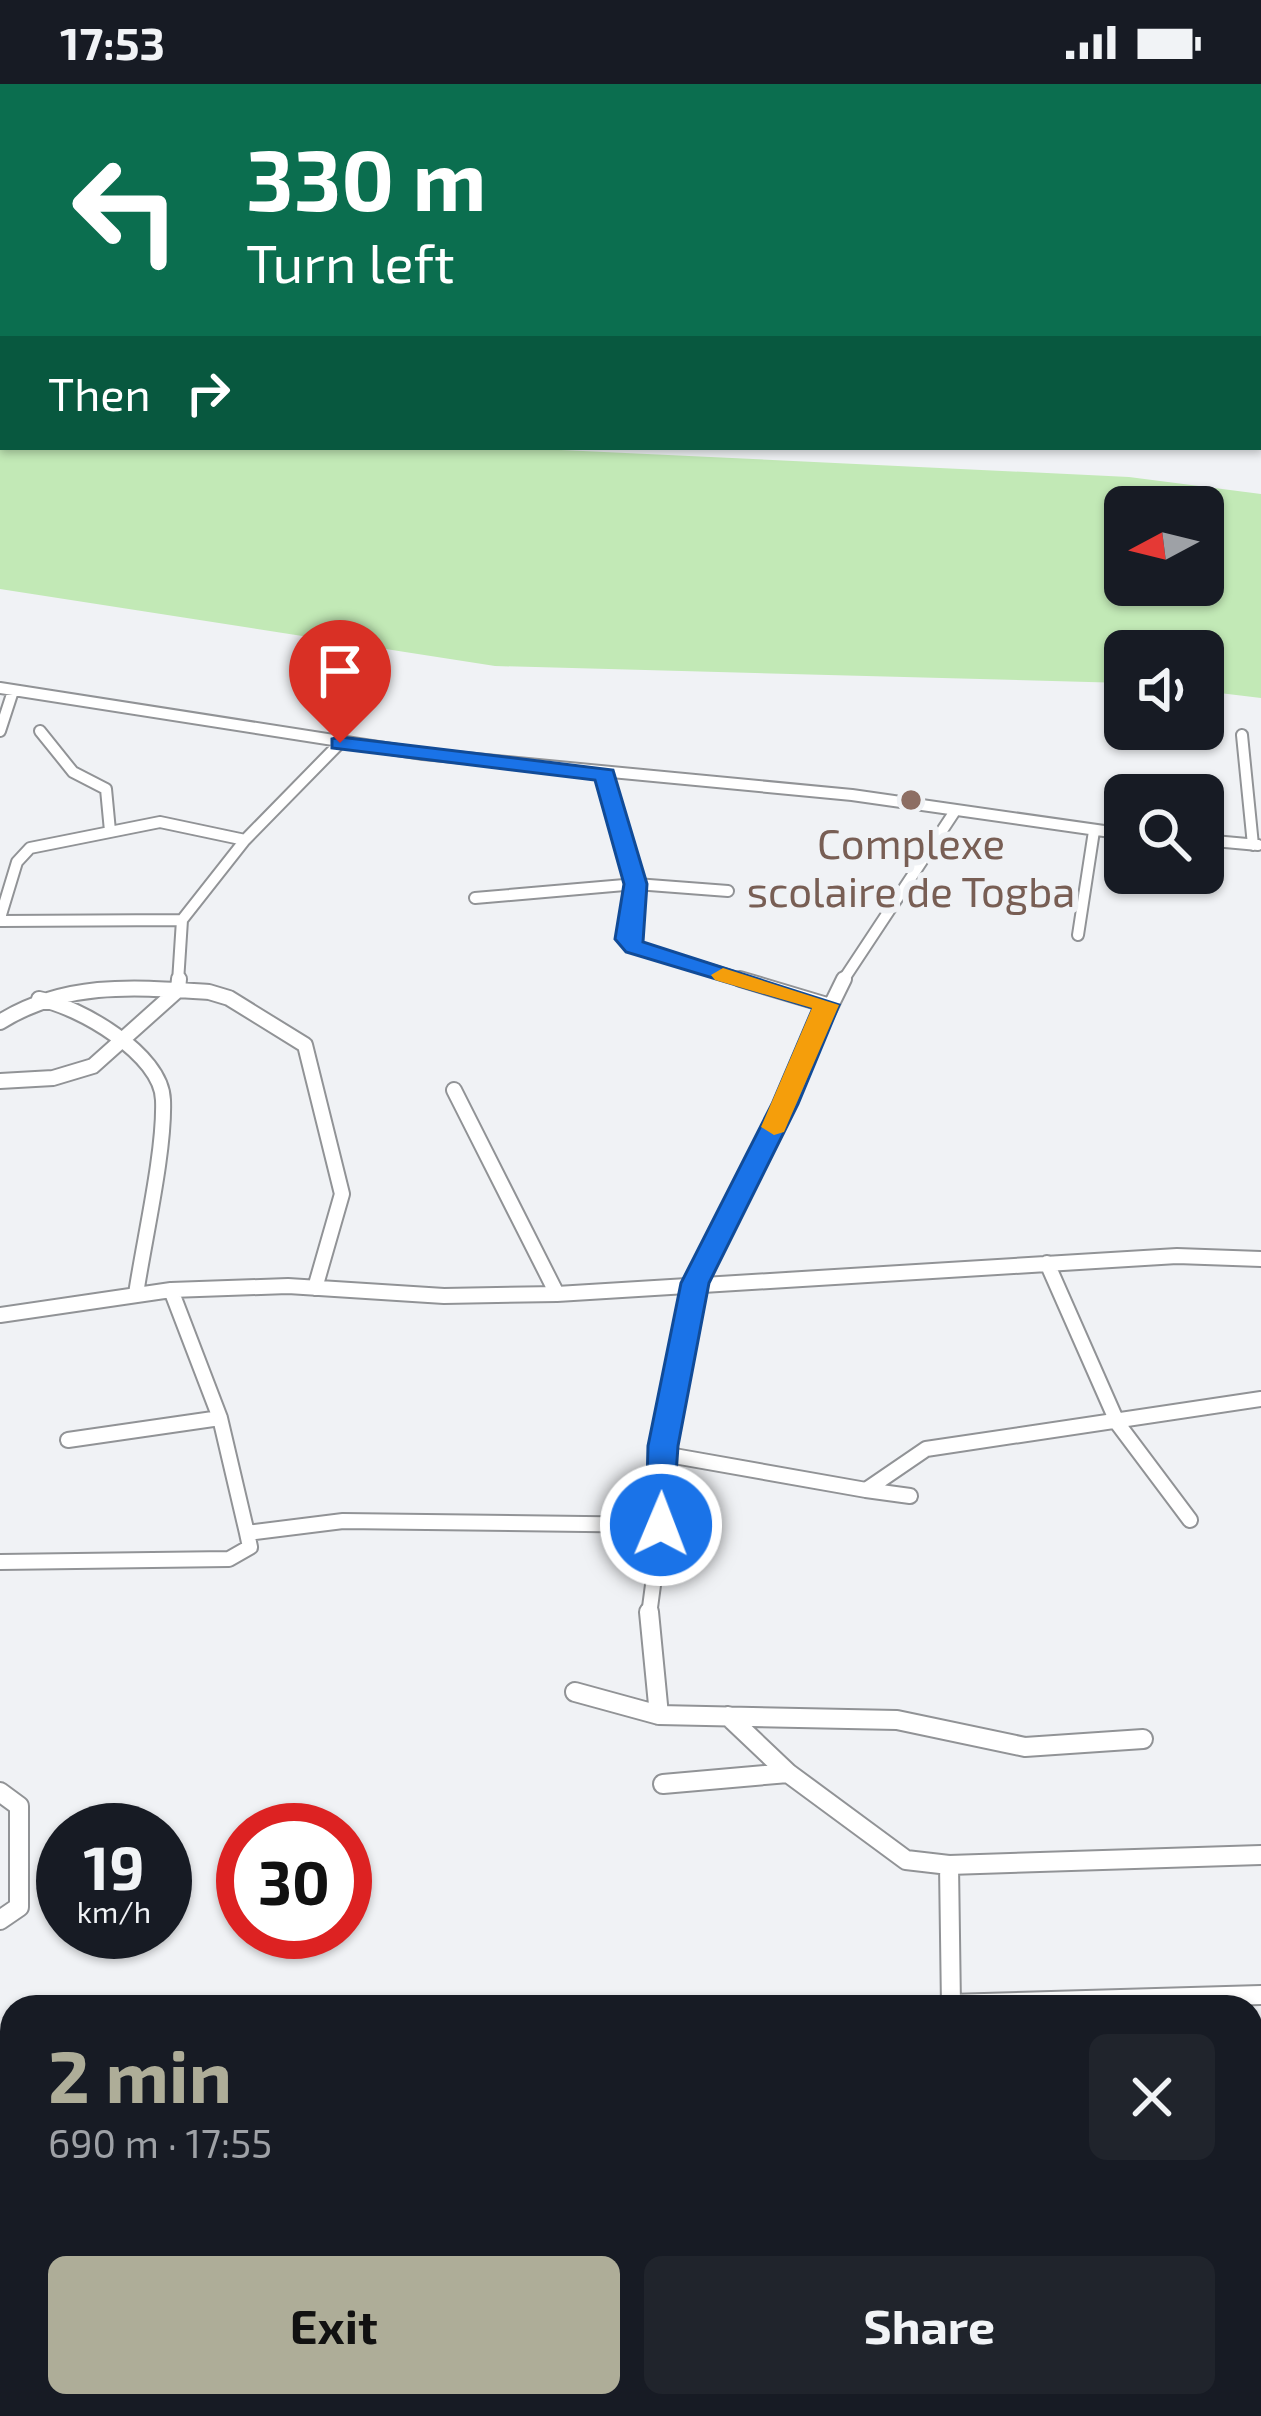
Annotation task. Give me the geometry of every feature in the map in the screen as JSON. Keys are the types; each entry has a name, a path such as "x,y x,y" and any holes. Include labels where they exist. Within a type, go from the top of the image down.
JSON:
{"street":[{"path":"0,731 6,690 340,743 605,774 852,795 1104,832"},
{"path":"40,731 73,772 106,789 110,831"},
{"path":"1224,842 1257,845 1242,735"},
{"path":"0,1081 52,1078 93,1066 117,1039 178,991 182,920 245,840 340,743"},
{"path":"605,774 635,884 627,939 642,952 826,1005"},
{"path":"658,1715 648,1620 661,1525 663,1454 695,1283 785,1104 826,1005 955,811"},
{"path":"182,920 0,920 17,862 30,848 176,822 245,840"},
{"path":"1078,934 1094,831"},
{"path":"0,860 17,862"},
{"path":"475,898 635,884 728,891"},
{"path":"0,1022 34,998 85,987 178,991 224,995 305,1045 342,1194 316,1288"},
{"path":"34,998 63,1004 117,1039 152,1072 164,1096 136,1294"},
{"path":"454,1090 557,1294"},
{"path":"0,1315 171,1290 557,1294 1177,1256 1261,1258"},
{"path":"1047,1263 1118,1424 1190,1520"},
{"path":"0,1562 229,1559 250,1547 220,1418 171,1290"},
{"path":"866,1490 926,1449 1118,1424 1261,1399"},
{"path":"68,1440 220,1418"},
{"path":"663,1454 910,1496"},
{"path":"247,1533 343,1521 661,1525"},
{"path":"574,1691 658,1715 897,1720 1024,1748 1143,1739"},
{"path":"728,1716 788,1773 906,1860 949,1865 1261,1855"},
{"path":"663,1784 788,1773"},
{"path":"0,1792 20,1806 19,1906 0,1920"},
{"path":"949,1865 951,1995"}],"green space":[{"path":"0,450 563,450 1129,477 1199,486 1104,486 1104,606 1224,606 1224,489 1261,494 1261,698 1224,694 1224,630 1104,630 1104,682 495,666 0,589"}],"slow traffic":[{"path":"723,975 826,1005 774,1127"}],"place":[{"name":"Complexe scolaire de Togba","path":"911,800"}],"route":[{"path":"340,743 605,774 635,884 627,939 634,947 826,1005 785,1104 695,1283 663,1446 661,1525"}]}
